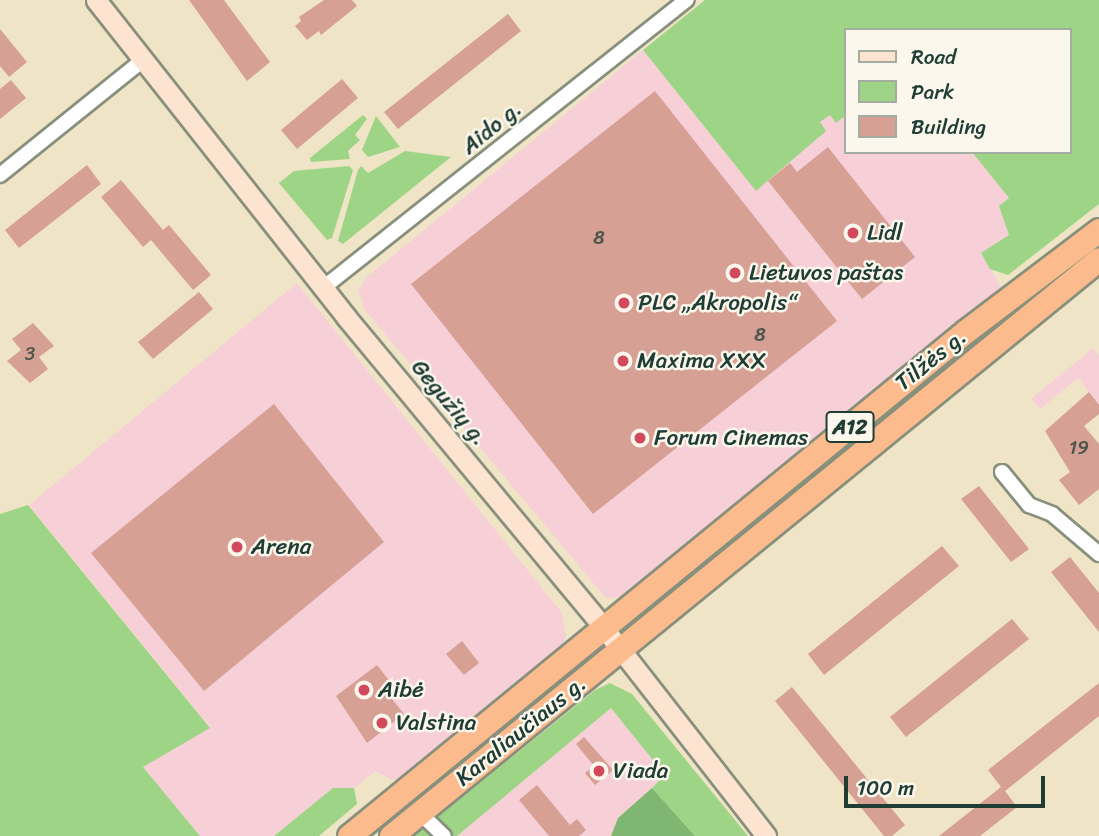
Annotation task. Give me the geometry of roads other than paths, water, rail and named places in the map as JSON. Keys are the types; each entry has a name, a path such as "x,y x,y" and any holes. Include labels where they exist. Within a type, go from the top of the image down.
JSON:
{"highway":[{"name":"Tilžės g.","path":"603,627 984,317 1099,230"},
{"name":"Tilžės g.","path":"621,649 1099,259"},
{"name":"Karaliaučiaus g.","path":"349,836 603,627"},
{"name":"Karaliaučiaus g.","path":"391,836 621,649"}],"main road":[{"name":"Gegužių g.","path":"96,0 323,288 621,649 766,836"}],"street":[{"name":"Aido g.","path":"323,288 687,0"},
{"path":"0,175 143,60"},
{"path":"1002,472 1030,505 1052,514 1099,554"},
{"path":"420,813 444,836"}],"place":[{"name":"Lidl","path":"853,233"},
{"name":"Lietuvos paštas","path":"735,273"},
{"name":"PLC „Akropolis“","path":"624,303"},
{"name":"Maxima XXX","path":"623,361"},
{"name":"Forum Cinemas","path":"640,438"},
{"name":"Arena","path":"237,547"},
{"name":"Aibė","path":"364,690"},
{"name":"Valstina","path":"382,723"},
{"name":"Viada","path":"599,771"}]}
